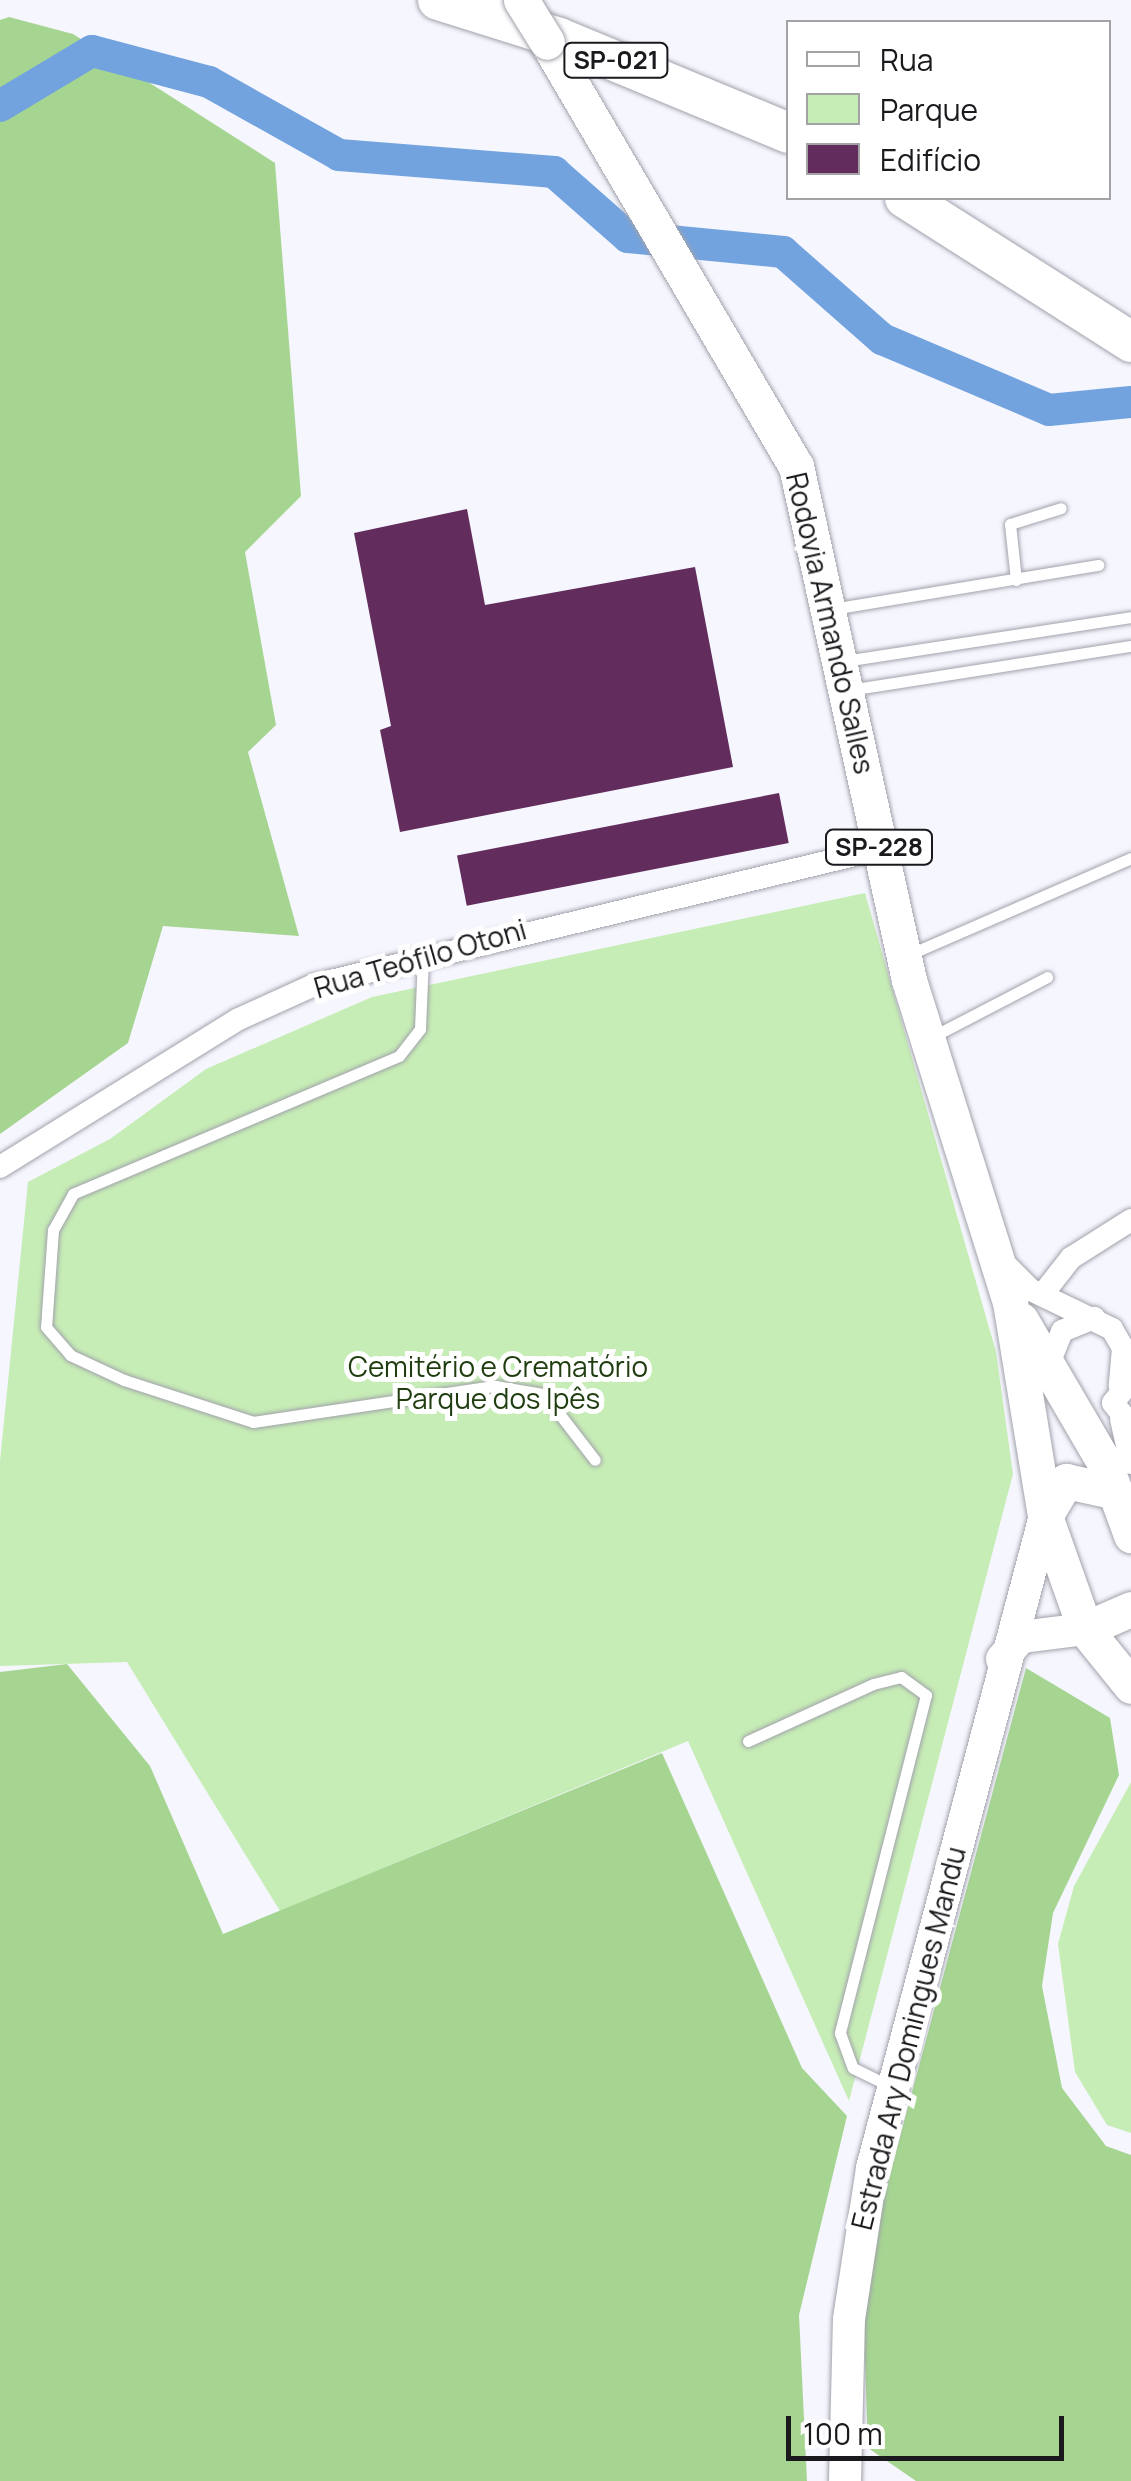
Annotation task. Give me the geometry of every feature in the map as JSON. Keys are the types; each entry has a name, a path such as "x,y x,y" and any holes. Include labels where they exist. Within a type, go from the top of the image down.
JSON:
{"highway":[{"name":"SP-021","path":"438,0 559,38 786,133"},
{"path":"908,200 1126,339"}],"main road":[{"name":"Rodovia Armando Salles","path":"521,0 758,393 802,484 832,610 880,849 926,1040 991,1242 1026,1299 1048,1366 1123,1478 1131,1535"},
{"name":"Rodovia Armando Salles","path":"1026,1299 1045,1516 1086,1629 1131,1686"},
{"path":"1045,1516 1066,1481 1123,1478"},
{"path":"1086,1629 1109,1626 1131,1608"}],"street":[{"name":"Rua Teófilo Otoni","path":"0,1167 239,1019 424,953 880,849"},
{"path":"1026,1299 1071,1258 1131,1220"},
{"path":"1071,1258 1072,1282 1096,1318 1120,1338 1126,1373 1114,1403 1126,1422 1123,1478"},
{"path":"1026,1299 1096,1318"},
{"path":"1048,1366 1062,1331 1096,1318"},
{"name":"Estrada Ary Domingues Mandu","path":"844,2481 858,2242 892,2086 1002,1660 1045,1516"},
{"path":"1002,1660 1021,1638 1086,1629"}],"lane":[{"path":"1016,580 1010,524 1061,508"},
{"path":"832,610 1098,566"},
{"path":"846,676 1131,618"},
{"path":"846,676 1131,646"},
{"path":"904,956 1131,858"},
{"path":"424,953 420,1029 399,1056 74,1194 47,1262 46,1327 70,1355 106,1372 253,1422 495,1386 544,1394 595,1460"},
{"path":"926,1040 1047,977"},
{"path":"748,1741 873,1684 901,1677 926,1695 840,2034 853,2068 892,2086"}],"green space":[{"path":"9,17 73,34 275,163 301,496 245,552 276,725 248,752 299,936 163,926 128,1043 0,1134 0,20"},
{"name":"Cemitério e Crematório Parque dos Ipês","path":"865,893 996,1352 1013,1474 849,2101 688,1741 280,1911 127,1662 0,1666 0,1461 28,1182 110,1139 206,1069 372,997"},
{"path":"67,1664 150,1766 223,1934 662,1753 802,2068 847,2116 799,2315 807,2481 0,2481 0,1672"},
{"path":"1026,1668 1110,1718 1119,1775 1053,1913 1042,1986 1062,2088 1106,2146 1131,2155 1131,2481 916,2481 868,2448 862,2278"},
{"path":"1131,1782 1131,2133 1107,2125 1075,2072 1058,1944 1074,1886"}],"building":[{"path":"467,509 485,605 695,567 733,767 400,832 380,730 391,726 354,533"},
{"path":"779,793 789,843 467,906 457,856"}],"waterway":[{"path":"0,106 92,51 209,82 339,155 554,172 628,237 783,252 882,339 1049,410 1131,402"}]}
